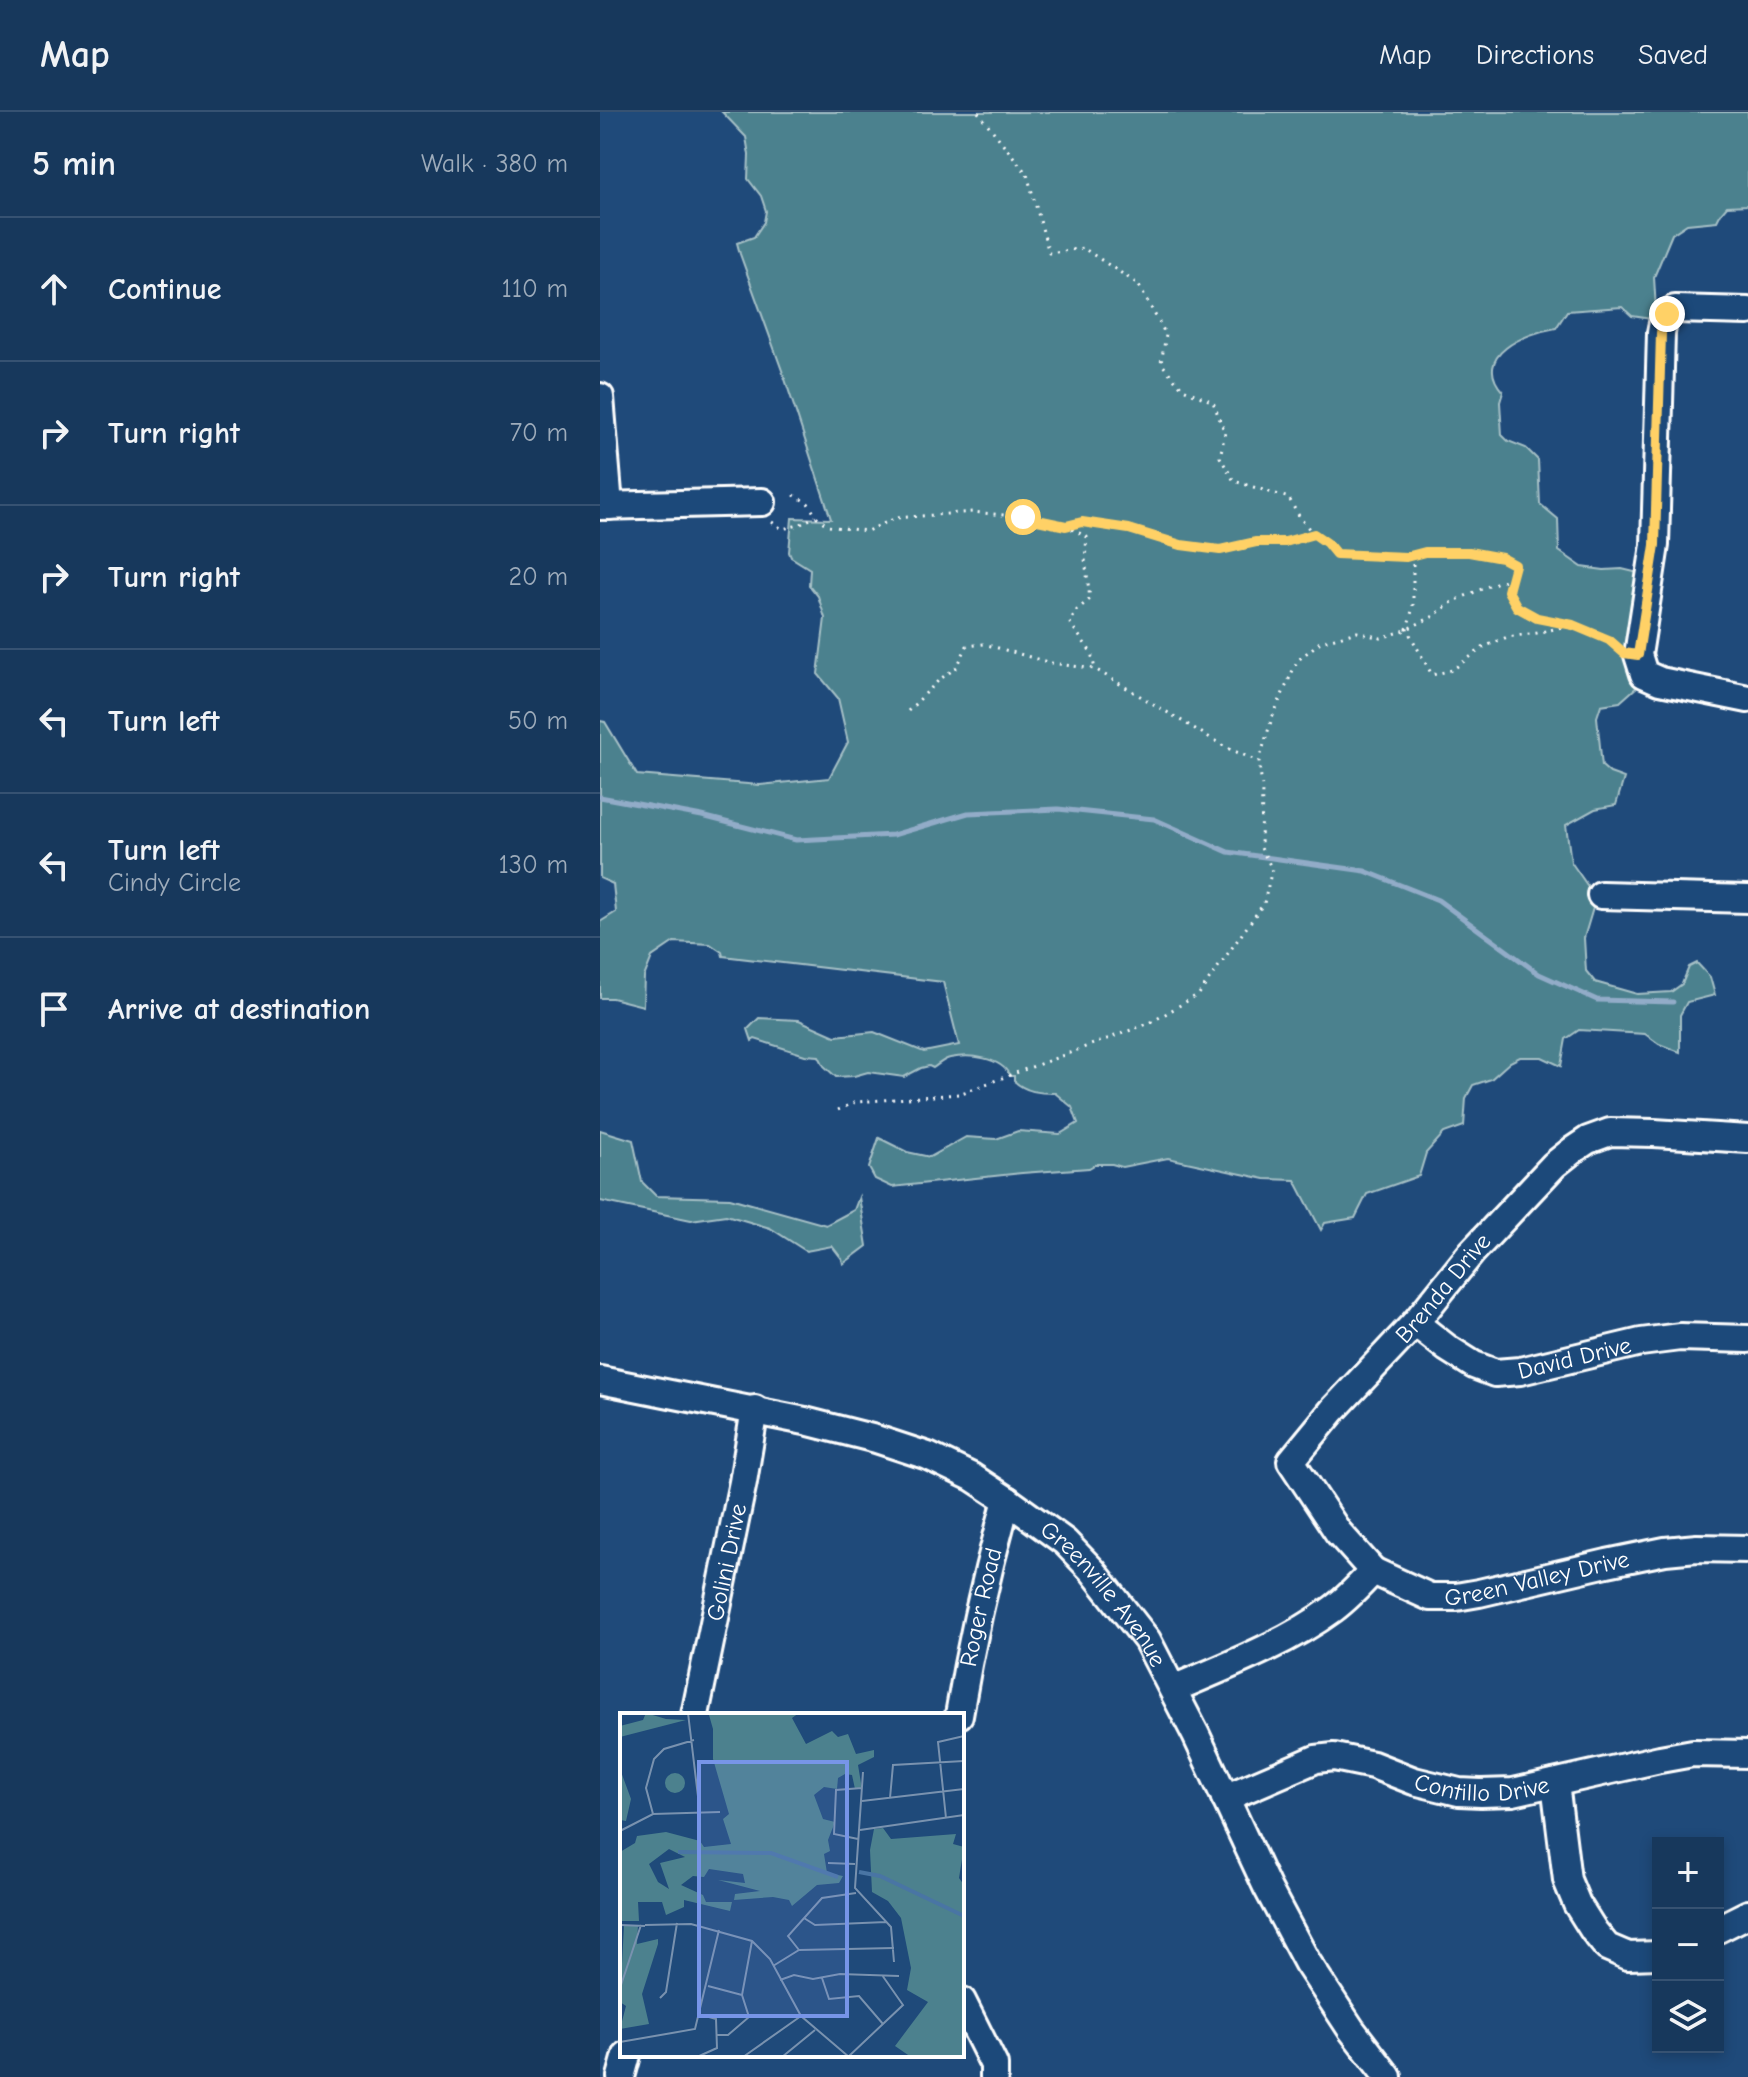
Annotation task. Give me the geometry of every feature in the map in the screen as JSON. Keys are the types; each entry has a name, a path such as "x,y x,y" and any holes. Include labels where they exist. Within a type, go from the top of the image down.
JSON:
{"street":[{"path":"1748,311 1675,309 1663,320 1655,545 1638,655 1644,674 1660,681 1748,699"},
{"path":"600,397 605,506 762,502"},
{"path":"1601,895 1748,899"},
{"name":"Brenda Drive","path":"1373,1571 1338,1532 1291,1461 1333,1410 1415,1323 1472,1252 1554,1165 1588,1140 1610,1132 1748,1139"},
{"name":"David Drive","path":"1415,1323 1474,1365 1495,1373 1520,1371 1641,1342 1680,1337 1748,1339"},
{"name":"Greenville Avenue","path":"600,1380 755,1409 876,1439 928,1456 972,1477 1065,1542 1093,1571 1147,1640 1267,1887 1307,1962 1351,2029 1388,2077"},
{"name":"Golini Drive","path":"695,1713 755,1409"},
{"name":"Roger Road","path":"959,1713 972,1638 1007,1500"},
{"name":"Green Valley Drive","path":"1373,1571 1430,1597 1456,1597 1665,1551 1748,1549"},
{"path":"1173,1689 1233,1664 1333,1610 1373,1571"},
{"name":"Contillo Drive","path":"1225,1798 1316,1759 1334,1757 1373,1765 1414,1781 1459,1792 1513,1792 1693,1753 1748,1754"},
{"path":"1555,1783 1567,1880 1577,1904 1607,1947 1628,1956 1652,1955"},
{"path":"1724,1926 1748,1914"},
{"path":"964,2005 994,2065 994,2077"}],"path":[{"path":"978,112 1027,174 1049,253 1083,248 1138,284 1166,335 1161,363 1183,389 1213,402 1225,433 1220,457 1234,481 1289,498 1297,515 1336,554 1413,556 1425,552 1469,552 1502,558 1515,565 1508,591 1517,607 1537,618 1573,625 1609,640 1624,653 1638,655"},
{"path":"794,495 808,503 816,516 828,526 867,531 896,518 973,512 1023,517 1066,526 1087,537 1085,559 1090,599 1069,622 1091,652 1095,669"},
{"path":"762,502 769,521 782,529 816,516"},
{"path":"1066,526 1082,522 1129,529 1181,545 1220,550 1256,542 1285,542 1314,534"},
{"path":"1413,556 1413,607 1407,629 1432,675 1452,670 1484,647 1507,637 1573,625"},
{"path":"838,1110 856,1102 959,1094 1150,1023 1199,994 1264,903 1272,869 1261,848 1259,761 1272,718 1297,661 1320,642 1357,632 1381,638 1432,617 1454,601 1511,579"},
{"path":"908,711 957,667 967,646 984,644 1051,663 1095,669 1227,748 1259,761"}],"green space":[{"path":"722,112 1748,112 1748,205 1727,206 1717,221 1687,224 1672,234 1654,277 1656,310 1665,321 1632,316 1622,307 1567,311 1556,328 1530,335 1506,348 1493,367 1495,379 1503,392 1500,402 1502,435 1508,441 1526,448 1538,460 1540,504 1558,519 1559,551 1582,567 1622,569 1651,576 1638,686 1620,702 1601,705 1597,717 1602,766 1624,778 1616,805 1595,809 1566,825 1571,862 1596,898 1584,938 1586,971 1595,982 1637,994 1671,992 1682,984 1689,967 1697,963 1710,977 1715,995 1687,1002 1680,1015 1680,1052 1659,1044 1645,1034 1579,1030 1566,1039 1561,1066 1542,1057 1520,1057 1491,1079 1473,1085 1466,1098 1464,1126 1444,1133 1426,1153 1419,1176 1367,1194 1355,1218 1325,1223 1321,1230 1295,1180 1265,1179 1168,1158 1122,1167 1096,1164 1089,1168 892,1187 875,1179 869,1168 879,1138 907,1152 930,1157 966,1137 996,1139 1018,1131 1060,1134 1078,1123 1072,1107 1055,1093 1023,1088 1000,1065 984,1058 950,1058 933,1068 921,1068 904,1077 868,1072 836,1077 824,1066 819,1056 805,1055 755,1039 752,1041 748,1029 759,1018 799,1020 835,1036 874,1032 924,1052 959,1045 943,982 723,956 710,944 674,942 652,957 644,977 643,1006 600,998 600,922 616,912 613,884 600,878 600,721 605,722 637,775 760,785 829,778 848,742 838,698 818,674 825,618 818,596 809,585 810,569 791,557 789,552 792,518 831,519 737,243 754,237 764,222 766,211 761,196 748,179 746,137"},
{"path":"600,1130 633,1140 642,1182 656,1196 730,1198 826,1225 854,1210 859,1197 867,1246 843,1264 832,1246 806,1251 770,1228 726,1215 691,1220 600,1201"}],"waterway":[{"path":"600,797 702,816 796,840 893,835 968,813 1058,809 1154,819 1228,852 1365,871 1438,900 1539,974 1597,1000 1673,1002"}],"route":[{"path":"1023,517 1066,526 1082,522 1129,529 1181,545 1220,550 1256,542 1285,542 1314,534 1336,554 1406,557 1425,552 1469,552 1502,558 1515,565 1508,591 1517,607 1537,618 1573,625 1609,640 1624,653 1638,655 1655,545 1661,333 1667,314"}]}
